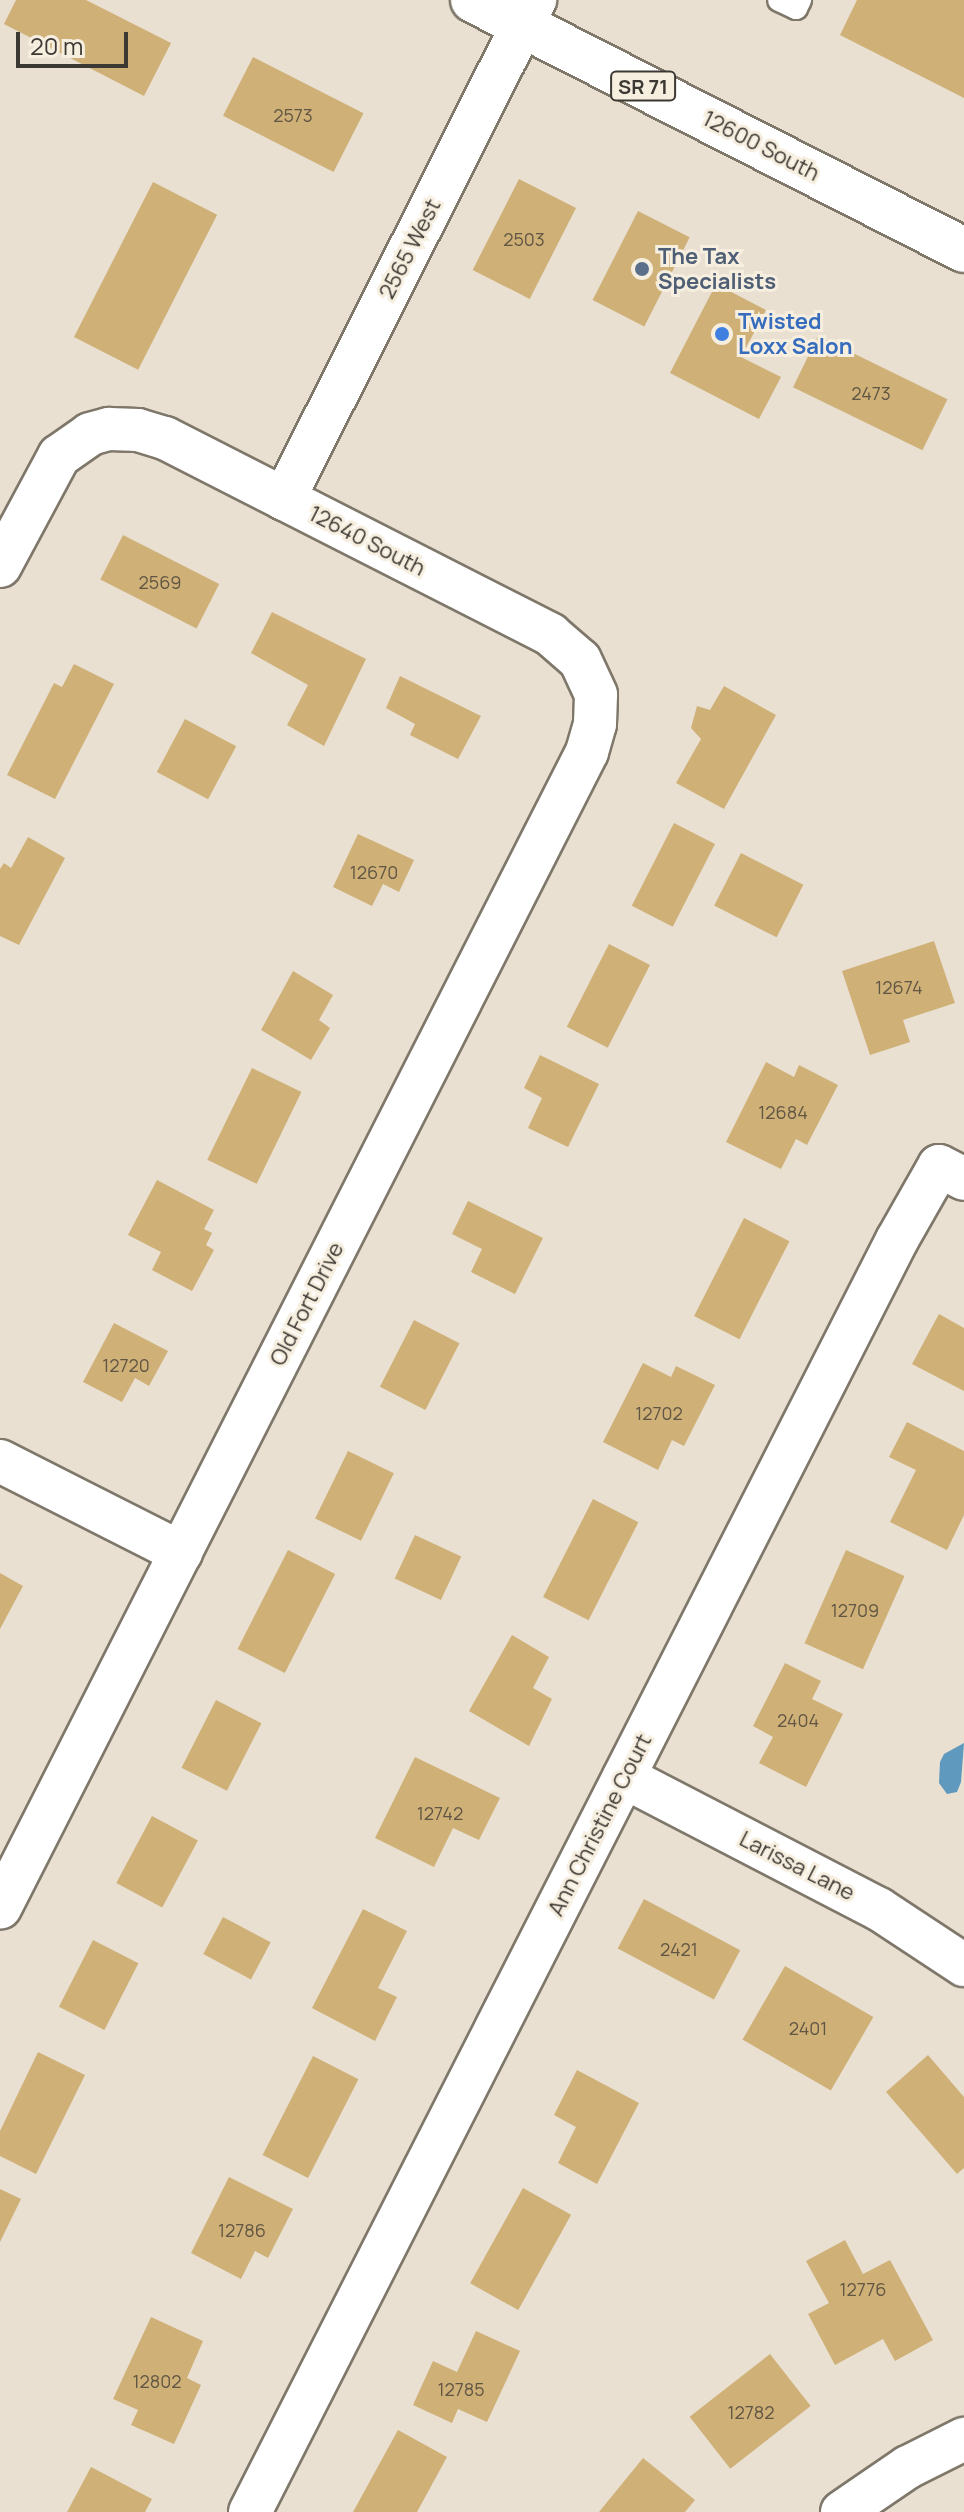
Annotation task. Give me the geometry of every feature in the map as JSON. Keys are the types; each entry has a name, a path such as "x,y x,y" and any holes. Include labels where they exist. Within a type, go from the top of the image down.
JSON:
{"main road":[{"name":"12600 South","path":"473,0 529,12 964,250"}],"street":[{"name":"2565 West","path":"284,499 529,12"},
{"name":"12640 South","path":"0,566 59,456 90,434 109,429 138,430 165,438 551,635 580,660 596,695"},
{"name":"Old Fort Drive","path":"0,1908 587,752 595,724 596,695"},
{"name":"Ann Christine Court","path":"250,2512 897,1240 939,1166 964,1179"},
{"path":"0,1461 181,1553"},
{"name":"Larissa Lane","path":"624,1777 879,1909 964,1965"},
{"path":"842,2512 908,2467 964,2439"}],"lane":[{"path":"779,0 796,8 800,0"}],"water":[{"path":"964,1743 961,1782 957,1792 947,1794 939,1783 940,1762 944,1754"}],"building":[{"path":"16,0 86,0 171,43 144,96 4,24"},
{"path":"857,0 964,0 964,98 840,35"},
{"path":"253,57 363,113 334,172 223,116"},
{"path":"519,179 576,208 530,299 473,270"},
{"path":"153,182 217,215 138,370 74,337"},
{"name":"The Tax Specialists","path":"638,211 690,237 644,326 593,300"},
{"name":"Twisted Loxx Salon","path":"716,284 766,310 741,357 781,377 759,419 670,373"},
{"path":"818,336 947,399 922,450 793,387"},
{"path":"123,535 219,584 197,629 100,580"},
{"path":"272,612 366,659 324,746 287,725 308,685 251,653"},
{"path":"74,664 114,684 55,799 7,775 54,683 62,687"},
{"path":"400,676 481,716 458,759 410,735 415,724 386,708"},
{"path":"724,686 776,715 724,809 676,783 701,739 691,728 697,706 710,710"},
{"path":"185,719 236,746 208,799 157,772"},
{"path":"674,823 715,844 673,927 632,906"},
{"path":"358,834 414,860 399,892 383,884 372,906 333,887"},
{"path":"28,837 65,858 19,945 0,936 0,869 4,863 11,868"},
{"path":"741,853 803,885 777,937 714,906"},
{"path":"934,941 955,1003 903,1020 910,1042 870,1055 842,971"},
{"path":"609,944 650,965 608,1048 567,1027"},
{"path":"293,971 333,995 319,1020 330,1028 311,1060 261,1030"},
{"path":"540,1055 599,1084 568,1147 528,1128 542,1098 524,1088"},
{"path":"766,1062 794,1077 799,1065 838,1085 807,1145 796,1139 781,1169 726,1142"},
{"path":"252,1068 301,1092 257,1184 207,1160"},
{"path":"157,1180 214,1210 204,1229 212,1233 206,1245 214,1250 192,1291 152,1270 161,1252 128,1235"},
{"path":"468,1201 543,1238 515,1294 471,1272 482,1249 452,1234"},
{"path":"744,1218 789,1241 740,1339 694,1316"},
{"path":"939,1314 964,1328 964,1391 912,1364"},
{"path":"414,1320 459,1343 425,1410 380,1387"},
{"path":"114,1323 168,1351 149,1386 135,1378 122,1402 83,1382"},
{"path":"643,1363 671,1377 676,1366 715,1385 684,1446 672,1440 658,1470 603,1442"},
{"path":"907,1422 964,1451 964,1515 947,1550 890,1522 916,1470 889,1457"},
{"path":"348,1451 394,1473 361,1541 315,1518"},
{"path":"593,1499 638,1522 589,1620 543,1597"},
{"path":"415,1535 461,1557 441,1600 395,1579"},
{"path":"288,1550 335,1574 285,1673 238,1649"},
{"path":"846,1550 904,1576 863,1669 805,1643"},
{"path":"0,1573 23,1586 0,1629"},
{"path":"512,1635 549,1657 533,1688 552,1699 529,1746 469,1711"},
{"path":"785,1663 821,1681 812,1699 843,1714 806,1787 759,1763 773,1737 753,1726"},
{"path":"216,1700 261,1723 227,1791 181,1768"},
{"path":"415,1757 500,1798 479,1840 453,1828 434,1867 375,1838"},
{"path":"152,1816 198,1840 162,1908 116,1883"},
{"path":"644,1899 740,1950 714,2000 618,1948"},
{"path":"363,1909 407,1931 378,1988 397,1997 375,2041 312,2008"},
{"path":"223,1917 271,1942 251,1979 203,1954"},
{"path":"93,1940 138,1963 104,2030 59,2007"},
{"path":"785,1966 873,2017 831,2091 742,2040"},
{"path":"38,2052 85,2075 36,2174 0,2156 0,2131"},
{"path":"928,2055 964,2097 964,2168 957,2174 886,2092"},
{"path":"313,2056 358,2079 308,2178 263,2155"},
{"path":"577,2070 639,2103 597,2184 558,2163 576,2127 554,2115"},
{"path":"229,2177 293,2209 268,2258 255,2251 241,2279 191,2253"},
{"path":"523,2188 571,2215 518,2310 470,2283"},
{"path":"0,2189 21,2199 0,2242"},
{"path":"845,2240 863,2274 890,2260 933,2340 895,2361 883,2339 835,2365 808,2314 829,2303 806,2261"},
{"path":"151,2317 203,2341 187,2378 201,2385 174,2444 131,2425 138,2410 113,2399"},
{"path":"476,2331 520,2351 487,2422 458,2409 452,2423 413,2405 433,2361 457,2372"},
{"path":"770,2354 811,2406 730,2469 690,2417"},
{"path":"398,2430 447,2457 417,2512 353,2512"},
{"path":"643,2458 695,2500 685,2512 599,2512"},
{"path":"91,2467 152,2499 145,2512 67,2512"}],"place":[{"name":"The Tax Specialists","path":"642,269"},
{"name":"Twisted Loxx Salon","path":"722,334"}]}
